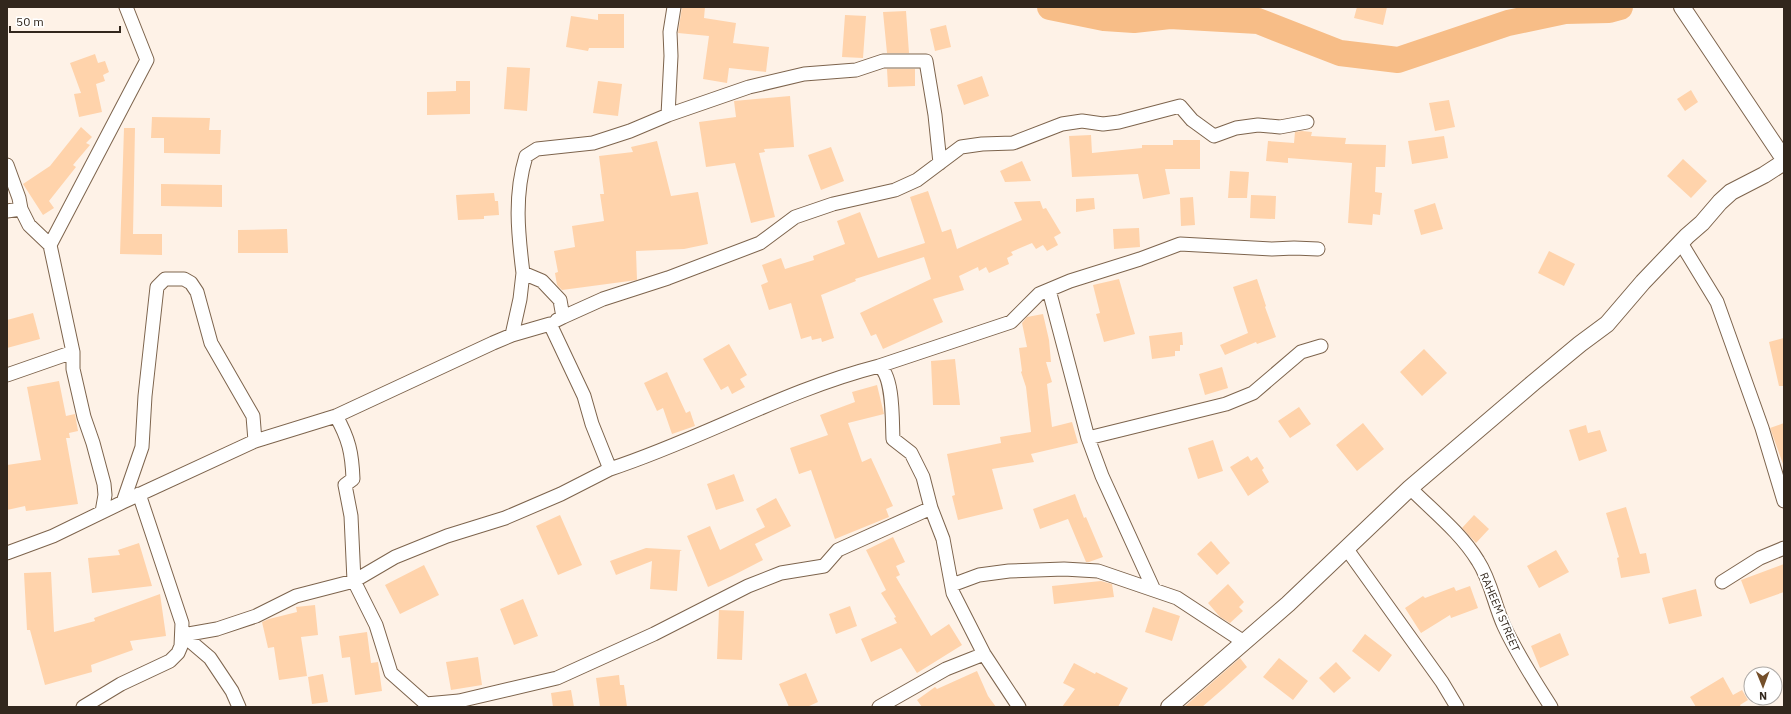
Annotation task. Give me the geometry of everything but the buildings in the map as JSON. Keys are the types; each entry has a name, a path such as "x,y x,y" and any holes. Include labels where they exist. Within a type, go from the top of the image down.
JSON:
{"street":[{"path":"50,245 146,60 126,7"},
{"path":"668,115 671,56 670,32 674,7"},
{"path":"1169,707 1288,604 1410,488 1538,378 1607,324 1643,282 1731,192 1764,175 1784,160 1682,7"},
{"path":"512,335 520,299 523,273 517,224 520,175 526,156 537,149 593,143 630,131 668,115 749,87 804,74 856,70 883,61 926,61 935,115 940,162"},
{"path":"7,553 53,536 139,494 255,441 336,416 512,335 550,324 604,299 668,278 760,243 795,217 833,204 895,190 917,180 961,147 982,144 1013,143 1062,124 1082,121 1103,124 1119,122 1180,106 1192,120 1214,136 1236,128 1258,125 1280,127 1307,122"},
{"path":"7,165 19,198 21,209 29,225 50,245 73,352 73,369 84,416 104,484 105,495 102,512"},
{"path":"7,211 21,209"},
{"path":"1681,243 1717,302 1762,428 1784,501"},
{"path":"183,635 217,629 256,616 296,596 354,580 395,558 447,536 505,518 562,494 610,469 646,457 745,414 791,396 1011,322 1039,294 1070,281 1140,259 1180,244 1272,249 1318,249"},
{"path":"523,273 542,281 560,300 563,317"},
{"path":"123,502 142,447 145,396 157,287 165,279 184,279 192,283 197,292 211,343 253,416 255,441"},
{"path":"1049,290 1088,438 1102,476 1154,590"},
{"path":"550,324 584,396 592,424 610,469"},
{"path":"1088,438 1159,422 1226,404 1253,393 1301,352 1321,346"},
{"path":"7,375 73,352"},
{"path":"879,366 883,369 887,377 894,439 911,453 923,477 931,508 943,539 953,593 984,654 1019,707"},
{"path":"336,416 345,431 352,453 353,479 345,485 351,516 354,580 376,624 391,673 427,705 459,701 557,678 654,634 748,586 781,573 824,566 838,550 931,508"},
{"name":"RAHEEM STREET","path":"1410,488 1462,539 1478,561 1490,584 1503,624 1519,655 1551,707"},
{"path":"84,707 121,684 170,661 178,653 183,635 182,623 139,494"},
{"path":"1346,548 1442,682 1457,707"},
{"path":"1722,582 1760,558 1784,548"},
{"path":"952,585 979,575 1009,571 1064,569 1098,571 1176,598 1244,642"},
{"path":"183,635 210,658 232,691 239,707"},
{"path":"879,707 946,669 984,654"}],"waterway":[{"path":"1050,7 1104,18 1134,20 1170,16 1258,21 1340,53 1398,60 1508,23 1565,11 1609,10 1620,7"}]}
